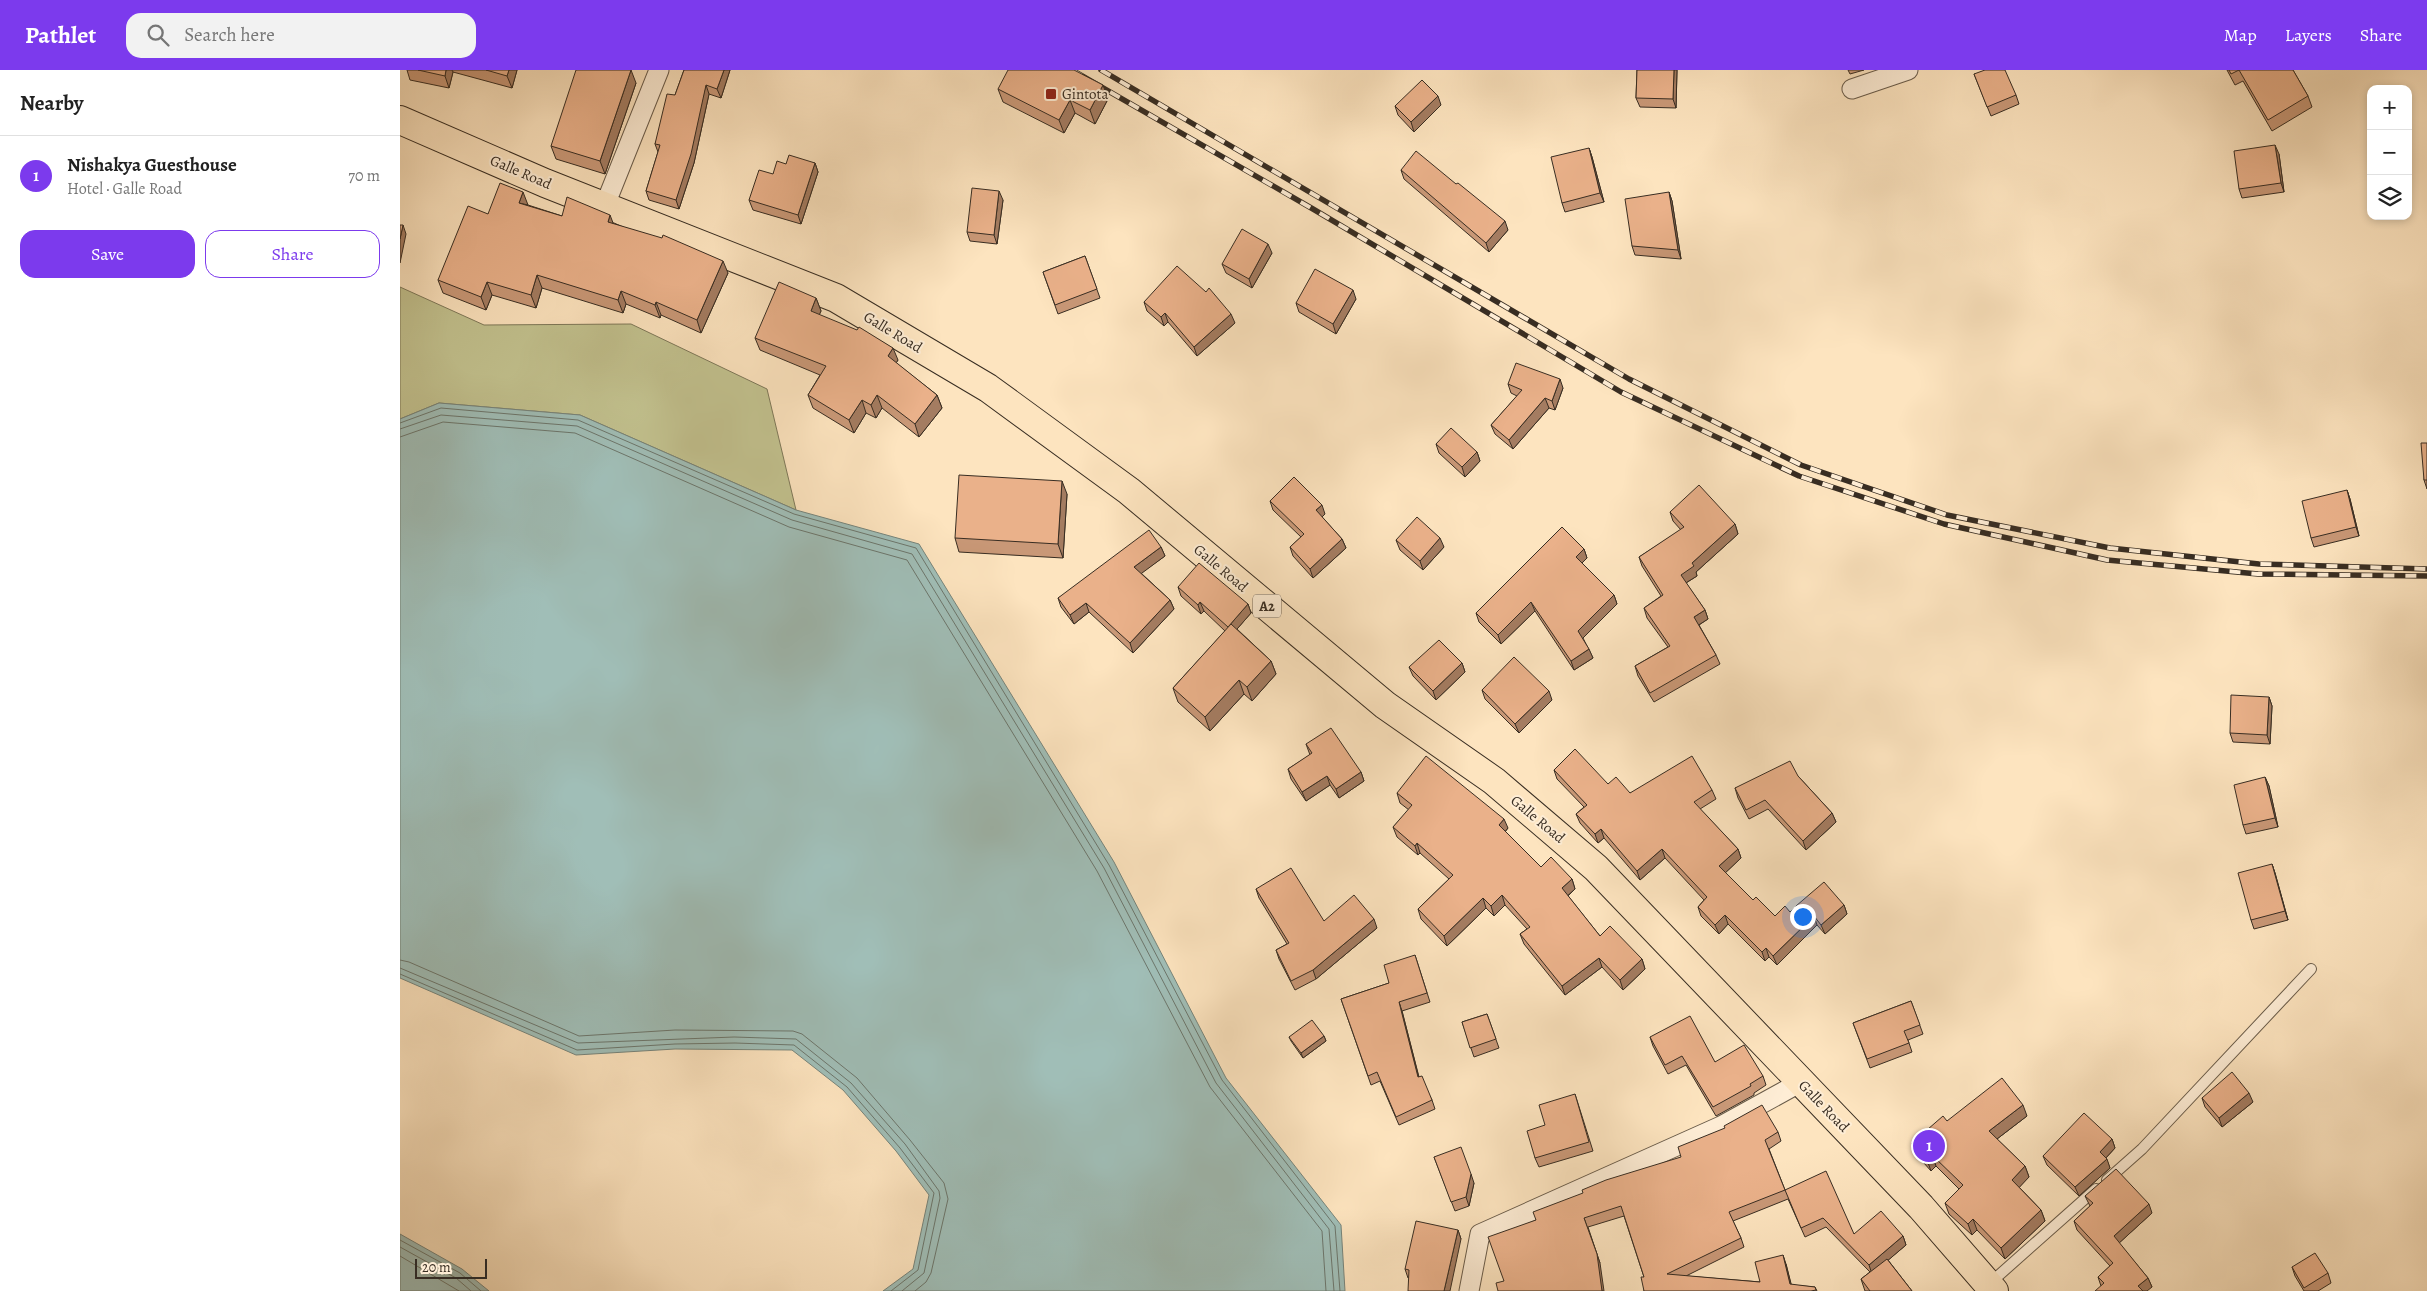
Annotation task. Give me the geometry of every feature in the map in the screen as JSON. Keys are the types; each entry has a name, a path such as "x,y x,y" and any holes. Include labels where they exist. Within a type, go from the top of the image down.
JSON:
{"highway":[{"name":"Galle Road","path":"400,120 545,183 605,205 836,298 988,388 1129,491 1385,705 1494,781 1596,868 1921,1207 1991,1288"}],"street":[{"path":"605,205 659,70"},
{"path":"1852,89 1908,70"},
{"path":"1469,1291 1480,1234 1721,1126 1801,1082"}],"lane":[{"path":"1991,1288 2142,1149 2311,969"}],"green space":[{"path":"400,287 484,325 631,324 767,389 796,510 580,415 439,403 400,419"}],"water":[{"path":"439,403 580,415 796,510 919,544 1114,862 1226,1078 1341,1225 1345,1291 883,1291 913,1269 929,1195 896,1151 843,1090 792,1050 675,1049 576,1055 400,978 400,419"},
{"path":"400,1234 462,1269 489,1291 400,1291"}],"building":[{"path":"418,70 446,70 445,76"},
{"path":"486,70 509,70 507,76"},
{"path":"576,70 631,70 600,161 551,146"},
{"path":"684,70 724,70 717,89 706,85 691,154 676,200 646,191 660,145 655,144 667,94 675,95"},
{"path":"1008,70 1074,70 1103,85 1090,110 1070,100 1059,120 998,89"},
{"path":"1637,70 1674,70 1673,99 1636,98"},
{"path":"1985,70 2005,70 2016,95 1987,107 1974,74"},
{"path":"2229,70 2239,70 2231,74"},
{"path":"2239,70 2293,70 2308,96 2268,120"},
{"path":"1422,80 1438,96 1411,122 1395,106"},
{"path":"2275,145 2281,183 2239,189 2234,151"},
{"path":"1589,148 1600,193 1562,203 1551,157"},
{"path":"1416,151 1505,221 1486,243 1401,170"},
{"path":"789,155 815,163 798,215 749,200 759,170 773,174 777,161 786,164"},
{"path":"500,183 523,192 519,203 562,216 567,197 610,215 608,222 662,238 663,235 723,261 697,320 656,302 655,305 621,291 618,300 537,275 531,295 487,282 481,297 438,280 468,206 488,214"},
{"path":"972,188 999,191 994,235 967,232"},
{"path":"1669,192 1678,250 1632,246 1625,199"},
{"path":"400,225 403,225 400,239"},
{"path":"1242,229 1268,244 1249,279 1222,264"},
{"path":"1085,256 1097,289 1055,305 1043,272"},
{"path":"1177,266 1206,292 1209,288 1231,314 1194,347 1165,313 1161,317 1144,302"},
{"path":"1315,269 1353,290 1333,324 1296,303"},
{"path":"779,282 816,298 811,311 857,330 859,327 893,348 888,356 937,395 915,424 877,395 871,405 862,400 849,420 808,395 826,366 755,338"},
{"path":"1516,363 1560,379 1552,401 1545,398 1509,440 1491,425 1522,390 1508,384"},
{"path":"1451,428 1477,452 1462,467 1436,444"},
{"path":"2421,443 2427,443 2427,480 2424,480"},
{"path":"959,475 1062,481 1058,544 955,538"},
{"path":"1294,477 1322,505 1316,510 1342,539 1310,569 1290,547 1304,534 1270,501"},
{"path":"1699,485 1735,524 1692,563 1694,566 1681,575 1705,610 1694,617 1716,655 1650,693 1635,666 1670,646 1644,608 1663,595 1639,557 1684,527 1670,512"},
{"path":"2347,490 2356,527 2311,538 2302,501"},
{"path":"1417,517 1440,538 1420,561 1396,540"},
{"path":"1562,527 1584,549 1576,557 1614,595 1578,631 1589,649 1571,661 1531,602 1498,635 1476,613"},
{"path":"1149,530 1161,547 1134,567 1170,600 1130,643 1086,603 1070,615 1058,598"},
{"path":"1199,563 1248,604 1228,627 1200,602 1198,605 1178,587"},
{"path":"1231,624 1271,661 1247,687 1239,680 1205,717 1173,688"},
{"path":"1439,640 1462,663 1433,691 1409,667"},
{"path":"1514,657 1549,691 1515,724 1482,690"},
{"path":"2231,695 2269,697 2267,735 2230,733"},
{"path":"1331,728 1361,772 1336,789 1327,776 1302,792 1288,769 1312,753 1306,744"},
{"path":"1575,749 1608,784 1616,777 1630,793 1692,756 1712,790 1694,802 1738,849 1719,866 1753,900 1756,897 1775,916 1785,906 1790,912 1794,908 1800,915 1796,906 1824,882 1844,905 1821,925 1814,916 1773,956 1766,948 1762,952 1725,915 1715,925 1698,907 1707,897 1662,849 1637,871 1601,829 1595,834 1576,814 1587,805 1554,770"},
{"path":"1426,756 1504,819 1499,825 1541,867 1551,857 1572,879 1562,888 1600,936 1610,926 1642,959 1620,980 1599,958 1562,986 1520,934 1530,927 1502,895 1491,906 1483,898 1444,936 1418,909 1453,875 1417,843 1415,846 1393,827 1412,805 1397,793"},
{"path":"1790,761 1798,776 1832,813 1803,841 1765,800 1746,810 1735,788"},
{"path":"2265,777 2275,818 2243,825 2234,785"},
{"path":"2272,864 2285,911 2251,920 2238,873"},
{"path":"1291,868 1324,921 1354,895 1374,919 1313,970 1291,981 1276,950 1289,943 1256,889"},
{"path":"1415,955 1427,993 1399,1002 1418,1077 1422,1076 1432,1100 1396,1117 1377,1072 1368,1076 1341,999 1389,983 1384,965"},
{"path":"1911,1001 1920,1025 1904,1031 1909,1043 1867,1059 1853,1023"},
{"path":"1487,1014 1496,1039 1470,1048 1462,1022"},
{"path":"1690,1016 1715,1062 1744,1045 1763,1076 1750,1084 1751,1086 1713,1107 1682,1056 1665,1065 1650,1037"},
{"path":"1312,1020 1324,1036 1301,1053 1289,1037"},
{"path":"2232,1072 2249,1093 2219,1118 2202,1098"},
{"path":"2002,1078 2023,1105 1989,1131 2025,1166 2012,1180 2041,1210 2001,1248 1973,1219 1968,1224 1945,1203 1963,1185 1932,1155 1927,1160 1912,1143 1943,1116 1947,1121"},
{"path":"1575,1094 1589,1142 1535,1158 1527,1131 1545,1125 1539,1105"},
{"path":"1762,1105 1778,1132 1765,1140 1785,1190 1729,1212 1741,1238 1667,1274 1760,1282 1755,1262 1783,1255 1790,1284 1815,1287 1816,1290 1644,1291 1641,1277 1644,1277 1621,1206 1584,1218 1597,1254 1602,1291 1498,1291 1496,1283 1504,1281 1488,1237 1536,1220 1533,1212 1583,1193 1582,1190 1606,1180 1681,1157 1678,1147 1725,1128 1724,1126"},
{"path":"2084,1113 2112,1139 2100,1152 2107,1159 2075,1187 2043,1156"},
{"path":"1461,1147 1471,1174 1466,1197 1451,1202 1434,1157"},
{"path":"2116,1169 2149,1204 2114,1236 2148,1278 2138,1286 2143,1291 2095,1291 2104,1283 2098,1277 2113,1263 2074,1221 2093,1203 2085,1196"},
{"path":"1826,1171 1854,1234 1881,1211 1903,1236 1869,1265 1823,1218 1801,1228 1785,1190"},
{"path":"1416,1221 1458,1230 1444,1291 1408,1291 1409,1270 1405,1269"},
{"path":"2315,1253 2328,1273 2304,1288 2292,1267"},
{"path":"1887,1259 1912,1291 1870,1291 1861,1279"}],"railway":[{"path":"1072,70 1313,209 1621,392 1799,476 1944,524 2107,560 2258,574 2427,576"},
{"path":"1101,70 1629,379 1801,465 1947,515 2110,548 2259,564 2427,569"}],"place":[{"name":"Gintota","path":"1051,94"},
{"name":"Nishakya Guesthouse","path":"1929,1146"}]}
